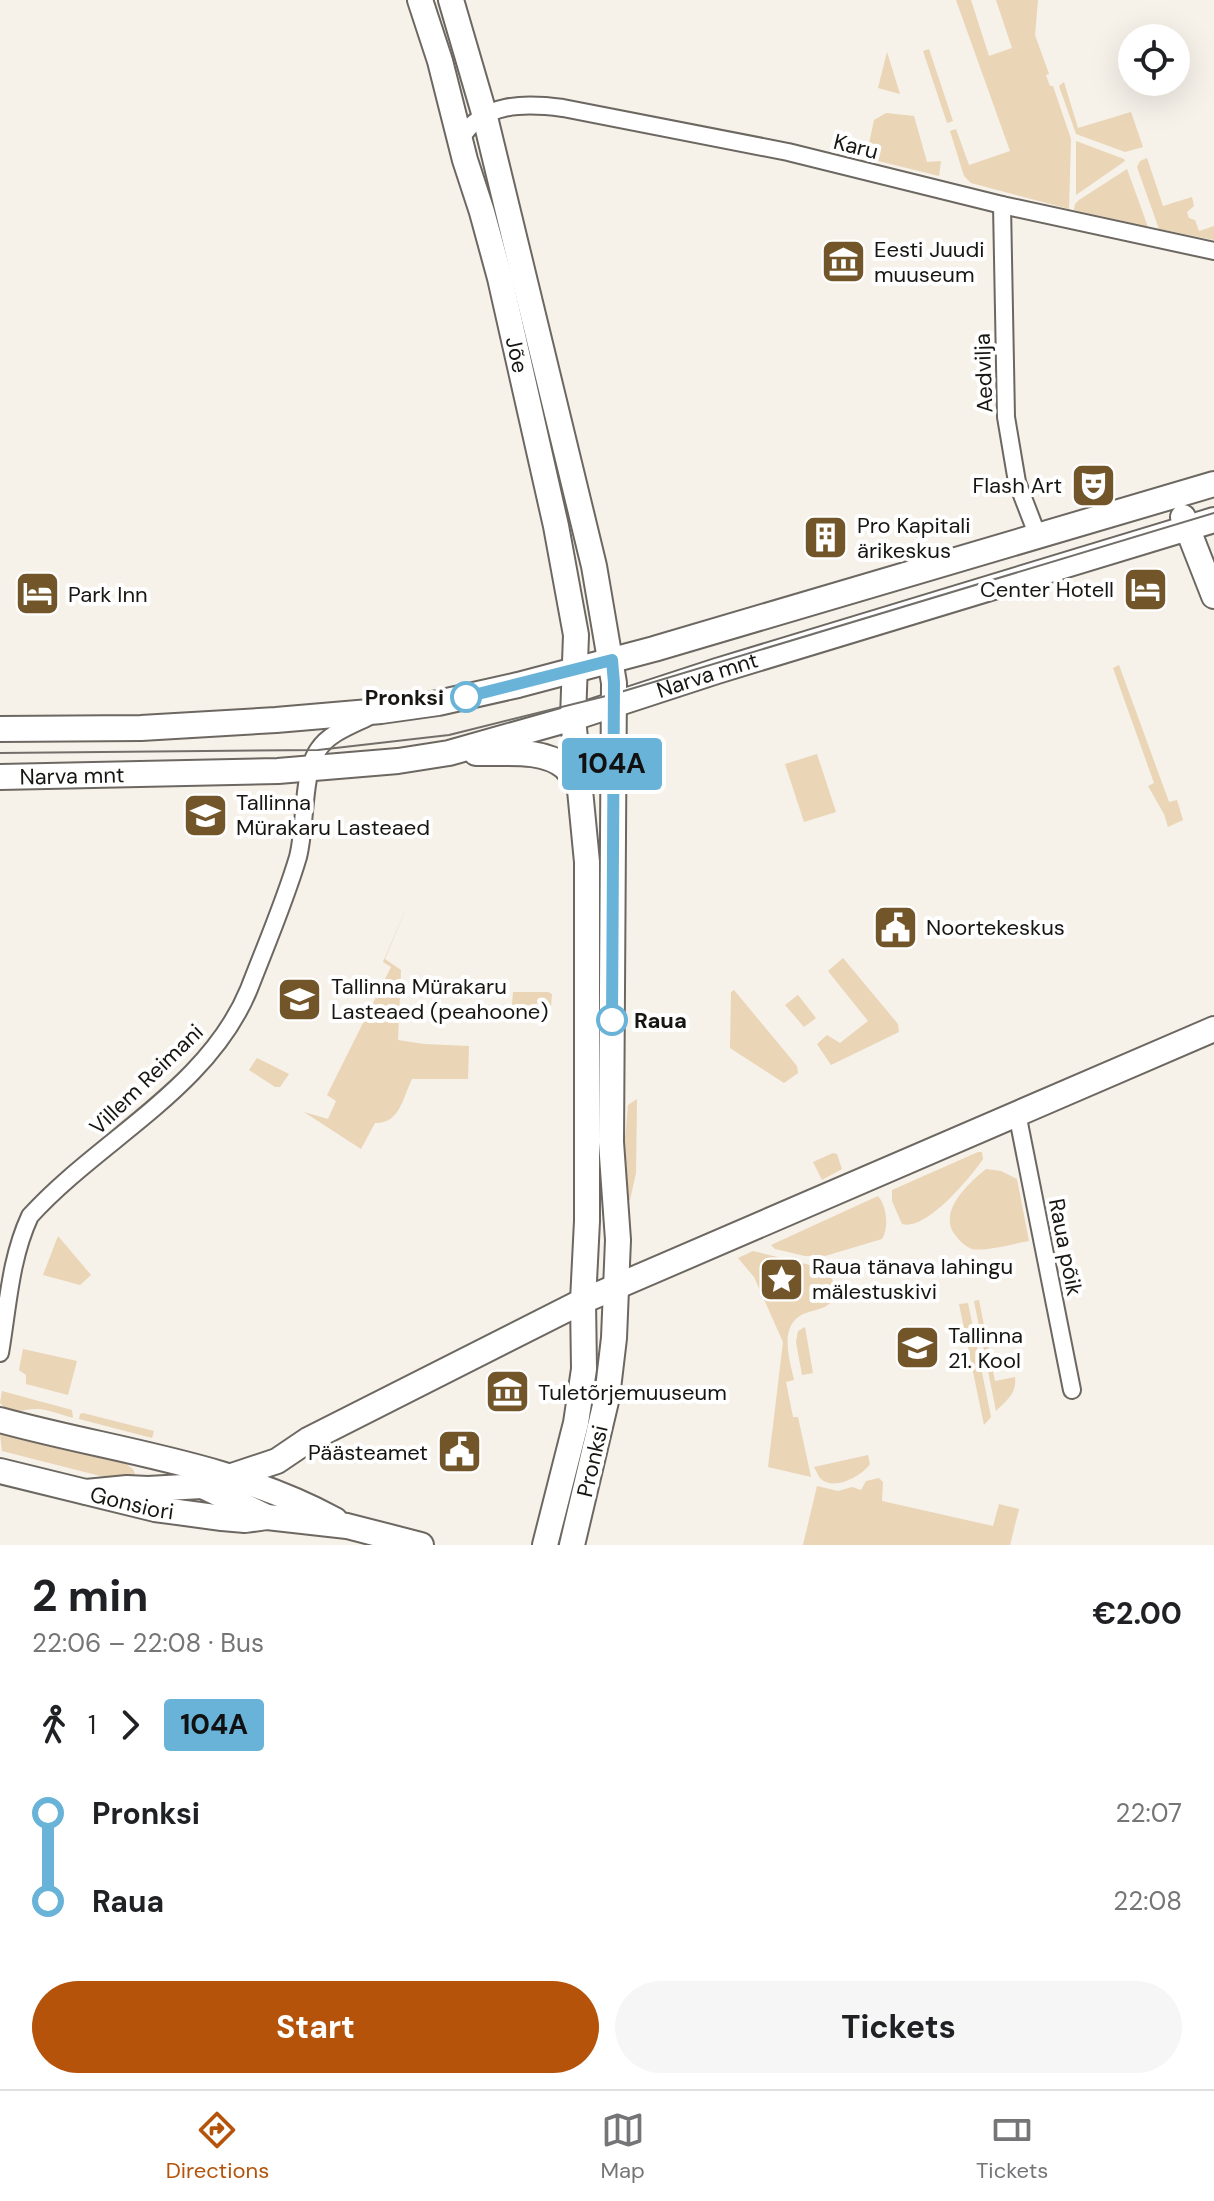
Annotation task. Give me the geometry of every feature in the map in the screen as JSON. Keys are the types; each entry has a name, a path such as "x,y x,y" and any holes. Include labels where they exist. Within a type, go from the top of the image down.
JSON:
{"main road":[{"name":"Jõe","path":"420,0 500,278 556,526 575,625 573,718"},
{"name":"Jõe","path":"452,1 484,113 594,566 612,660 614,704"},
{"name":"Narva mnt","path":"0,729 141,728 381,711 438,703 612,660 1214,484"},
{"path":"1176,496 1214,596"},
{"name":"Narva mnt","path":"0,777 308,769 449,753 573,718 1214,520"},
{"name":"Pronksi","path":"572,1545 613,1362 618,1240 611,1142 614,704"},
{"name":"Pronksi","path":"545,1545 576,1423 582,1384 587,1221 587,862 573,718"},
{"path":"449,753 527,754 548,758 567,768 582,791"},
{"path":"236,1476 277,1461 308,1440 583,1301 1214,1029"},
{"name":"Gonsiori","path":"0,1420 134,1453 203,1477 267,1517"},
{"path":"86,1492 127,1488 173,1489 308,1440"},
{"path":"127,1488 143,1479 144,1469 134,1453"},
{"name":"Gonsiori","path":"0,1471 179,1513 245,1520 267,1517 347,1526 421,1545"},
{"name":"Gonsiori","path":"203,1477 236,1476 305,1504 347,1526"}],"street":[{"name":"Karu","path":"484,113 510,107 543,105 614,117 788,152 1002,205 1214,251"},
{"path":"461,139 468,125 484,113"},
{"name":"Aedvilja","path":"1002,205 1006,417 1017,482 1037,534"},
{"path":"308,769 326,740 381,711"},
{"name":"Villem Reimani","path":"0,1353 11,1278 20,1238 30,1216 210,1054 247,993 298,855 308,794 308,769"},
{"name":"Raua põik","path":"1017,1113 1072,1390"}],"shaded area":[{"path":"956,0 971,0 989,56 1012,48 996,0 1038,0 1035,35 1049,74 1046,75 1050,86 1053,86 1071,139 1069,209 971,183 964,176 950,131 956,129 969,165 1010,151"},
{"path":"929,49 953,121 947,123 923,51"},
{"path":"887,52 900,94 878,88"},
{"path":"1064,82 1078,128 1131,112 1143,147 1125,152 1076,134 1059,86"},
{"path":"886,113 914,116 927,162 941,161 939,176 866,158 874,120"},
{"path":"1076,141 1125,161 1076,195"},
{"path":"1147,158 1163,206 1192,197 1194,206 1187,212 1189,218 1195,220 1199,231 1214,226 1214,240 1159,229 1137,167 1140,161"},
{"path":"1127,169 1148,227 1074,210 1079,200"},
{"path":"1119,665 1169,802 1177,800 1183,820 1168,827 1148,786 1154,783 1113,668"},
{"path":"817,754 836,812 804,822 785,764"},
{"path":"408,904 385,959 401,970 398,1040 469,1046 468,1079 412,1079 395,1114 390,1119 375,1123 361,1149 304,1112 328,1119 336,1101 327,1095 391,967 383,962"},
{"path":"843,958 898,1024 899,1032 831,1065 817,1044 827,1035 840,1043 868,1021 828,971"},
{"path":"734,990 797,1066 798,1073 784,1083 730,1048 731,992"},
{"path":"513,992 548,992 552,994 551,1006 512,1005"},
{"path":"798,995 816,1018 804,1027 785,1005"},
{"path":"257,1058 289,1074 280,1087 275,1087 249,1070"},
{"path":"637,1099 636,1173 628,1200 624,1151 628,1105"},
{"path":"982,1152 983,1159 947,1201 923,1219 902,1224 892,1201 892,1190"},
{"path":"837,1154 842,1169 822,1180 813,1162"},
{"path":"986,1169 1001,1171 1017,1179 1029,1241 977,1250 966,1246 953,1232 950,1214 953,1206"},
{"path":"878,1196 886,1217 882,1239 825,1256 805,1256 775,1249 771,1245"},
{"path":"58,1236 91,1275 80,1285 43,1275"},
{"path":"753,1251 822,1268 834,1284 836,1297 824,1307 799,1317 789,1331 794,1380 786,1382 793,1417 798,1417 811,1477 768,1467 783,1342 754,1277 738,1258"},
{"path":"979,1300 995,1381 1015,1377 1013,1392 996,1411 974,1301"},
{"path":"968,1303 991,1417 984,1425 959,1304"},
{"path":"805,1327 813,1373 802,1375 796,1342 798,1331"},
{"path":"23,1349 77,1361 68,1395 26,1384 26,1375 19,1370"},
{"path":"2,1391 72,1410 73,1418 39,1409 10,1410 0,1403"},
{"path":"83,1413 154,1431 152,1438 79,1419"},
{"path":"0,1434 126,1464 135,1474 116,1480 2,1451"},
{"path":"868,1455 870,1464 866,1469 840,1483 821,1479 814,1467"},
{"path":"879,1478 883,1482 882,1501 993,1526 999,1504 1019,1509 1010,1545 803,1545 817,1486 838,1491 852,1487 861,1490 866,1481"}],"tram line":[{"path":"0,753 318,750 449,735 614,694 1214,513"}],"bus line":[{"name":"104A","path":"466,697 612,660 612,1020"}],"place":[{"name":"Eesti Juudi muuseum","path":"843,262"},
{"name":"Flash Art","path":"1093,485"},
{"name":"Pro Kapitali ärikeskus","path":"826,538"},
{"name":"Center Hotell","path":"1145,589"},
{"name":"Park Inn","path":"37,594"},
{"name":"Pronksi","path":"466,697"},
{"name":"Tallinna Mürakaru Lasteaed","path":"205,815"},
{"name":"Noortekeskus","path":"895,927"},
{"name":"Tallinna Mürakaru Lasteaed (peahoone)","path":"300,999"},
{"name":"Raua","path":"612,1020"},
{"name":"Raua tänava lahingu mälestuskivi","path":"781,1279"},
{"name":"Tallinna 21. Kool","path":"917,1348"},
{"name":"Tuletõrjemuuseum","path":"507,1392"},
{"name":"Päästeamet","path":"459,1452"}]}
